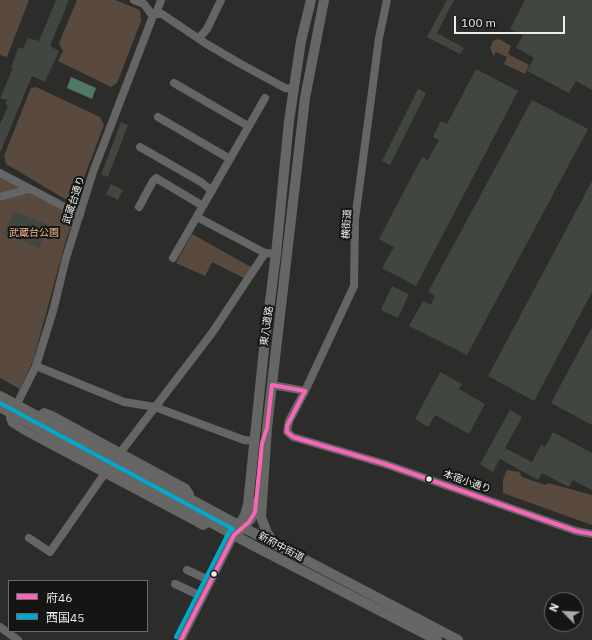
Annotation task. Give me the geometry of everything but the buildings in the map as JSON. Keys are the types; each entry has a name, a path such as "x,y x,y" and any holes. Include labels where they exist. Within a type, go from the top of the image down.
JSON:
{"main road":[{"name":"東八道路","path":"242,527 247,509 293,89 310,0"},
{"name":"東八道路","path":"276,545 267,533 261,516 267,428 303,117 323,3"},
{"path":"296,70 300,76 304,72 310,41 323,3"},
{"path":"282,180 290,146 294,114 297,111 300,112 303,117"},
{"name":"新府中街道","path":"0,396 14,409 234,535 434,640"},
{"name":"新府中街道","path":"0,407 14,409 38,416 242,527 458,640"},
{"name":"東八道路","path":"234,535 255,512 262,443 267,428"}],"street":[{"path":"134,0 144,4 155,15 162,14 199,38 272,81 285,88 293,89"},
{"name":"武蔵台通り","path":"14,409 36,366 53,311 66,258 93,172 161,0"},
{"path":"199,38 207,29 221,0"},
{"name":"横街道","path":"290,435 287,426 289,421 305,391 354,286 356,220 379,38 387,0"},
{"path":"174,83 248,126"},
{"path":"173,258 265,98"},
{"path":"158,117 230,159"},
{"path":"140,147 201,182 212,191"},
{"path":"0,173 80,215"},
{"path":"139,207 156,178 203,206"},
{"path":"0,197 30,189"},
{"path":"197,217 265,253 276,254"},
{"path":"120,453 212,333 265,253"},
{"path":"36,366 124,402 156,407 244,440 254,441"},
{"path":"272,385 305,391"},
{"path":"14,409 10,418 12,423 203,526 211,522"},
{"path":"38,416 41,413 47,413 186,488 190,494 190,499"},
{"name":"本宿小通り","path":"290,435 385,464 576,531 592,534"},
{"path":"29,538 50,552 105,474"},
{"path":"181,640 234,535"},
{"path":"187,570 211,581"},
{"path":"175,584 203,597"},
{"path":"0,627 18,640"}],"green space":[{"path":"0,0 29,0 7,57 0,55"},
{"path":"77,0 115,0 140,10 141,21 117,83 111,87 58,61 63,51 59,43"},
{"path":"499,39 511,46 508,54 529,65 525,74 504,64 507,57 496,52 494,56 493,55 490,48 493,41"},
{"path":"36,87 100,117 104,125 76,199 70,202 6,164 4,156 31,88"},
{"path":"0,177 22,187 0,194"},
{"name":"武蔵台公園","path":"30,193 75,216 66,240 33,361 20,389 0,378 0,201"},
{"path":"192,234 251,267 244,278 212,262 205,276 176,263"},
{"path":"507,470 519,472 522,477 545,485 548,483 592,495 592,525 503,493 503,480"}],"shaded area":[{"path":"71,77 96,88 92,99 67,88"}],"transit line":[{"name":"府46","path":"181,640 234,535 249,522 255,512 262,443 267,428 272,385 305,391 287,426 287,432 293,437 385,464 576,531 592,534"},
{"name":"西国45","path":"0,403 233,529 229,532 176,637"}]}
